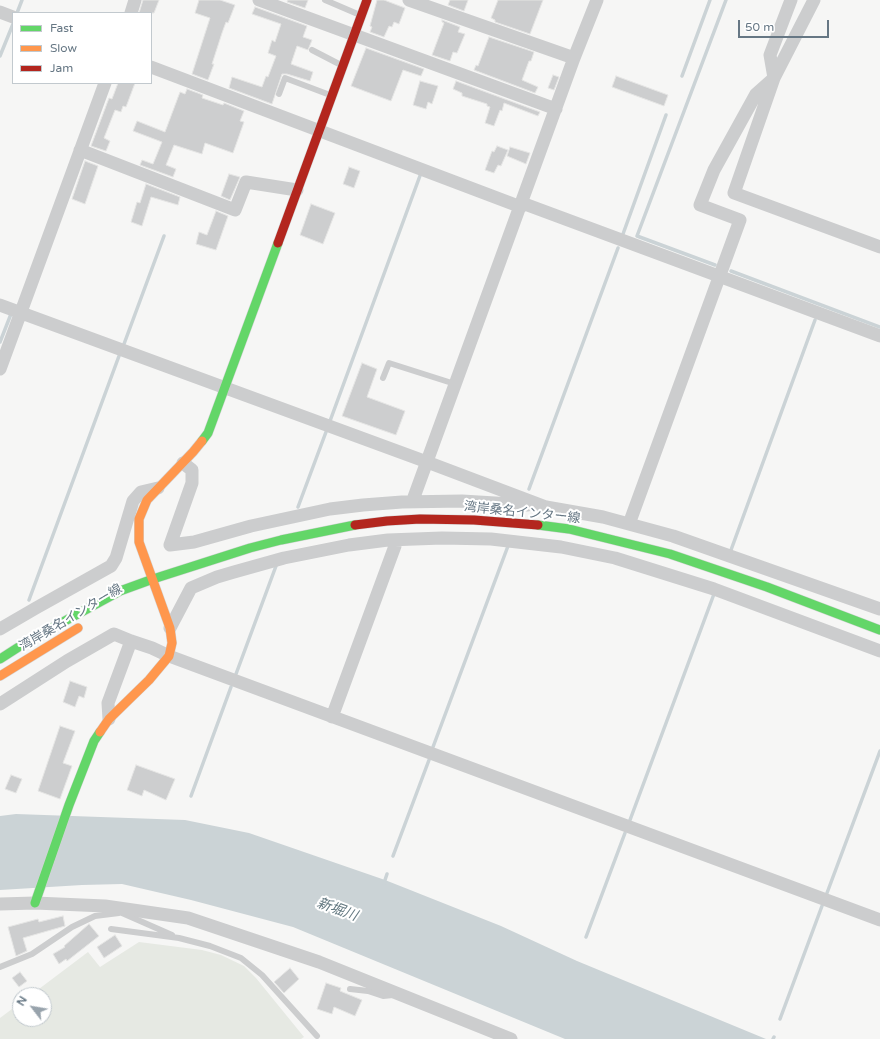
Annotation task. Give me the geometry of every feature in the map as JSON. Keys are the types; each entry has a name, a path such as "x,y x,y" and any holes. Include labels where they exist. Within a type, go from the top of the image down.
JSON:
{"main road":[{"path":"35,903 69,805 94,741 109,719 149,680 168,656 172,643 170,628 139,542 139,518 147,500 183,463 208,433 367,0"},
{"name":"湾岸桑名インター線","path":"0,659 89,607 120,591 153,579 250,548 347,526 420,519 474,520 569,529 620,541 670,554 760,585 880,630"},
{"name":"湾岸桑名インター線","path":"131,598 153,579"},
{"name":"湾岸桑名インター線","path":"0,676 85,624"}],"street":[{"path":"131,12 135,0"},
{"path":"259,0 556,109"},
{"path":"409,0 574,58"},
{"path":"414,497 574,58 597,0"},
{"path":"774,78 770,55 791,0"},
{"path":"814,0 774,78 734,193 880,247"},
{"path":"0,12 12,17"},
{"path":"152,66 521,205 880,336"},
{"path":"629,524 740,220 700,205 714,170 756,94 774,78"},
{"path":"0,369 105,84"},
{"path":"80,150 235,210 246,182 297,190"},
{"path":"0,305 546,507"},
{"path":"183,463 192,470 192,483 170,545 194,542 251,526 330,509 363,505 402,502 462,501 546,507 603,517 674,536 723,552 880,609"},
{"path":"0,629 111,566 116,558 133,501 141,492 158,488"},
{"path":"170,628 191,588 216,577 284,558 349,545 388,540 442,538 491,539 561,547 615,558 714,589 880,651"},
{"path":"332,717 396,546"},
{"path":"0,704 67,661 114,634 130,642 152,648 168,656 880,920"},
{"path":"109,719 108,703 130,642"},
{"path":"0,904 35,903 105,906 188,918 319,962 511,1039"}],"lane":[{"path":"325,0 361,16"},
{"path":"312,50 343,66"},
{"path":"279,94 285,78 332,96"},
{"path":"383,378 389,363 455,384"},
{"path":"105,906 179,938"},
{"path":"0,967 32,954 72,927 95,916 120,912"},
{"path":"111,929 179,938 210,946 241,958 262,975 317,1036"},
{"path":"350,989 368,991 383,996 400,995"}],"shaded area":[{"path":"139,942 202,950 221,955 244,966 256,978 304,1037 301,1039 0,1039 0,1018 12,1009 12,1027 52,1027 52,987 42,987 88,952 100,967"}],"water":[{"name":"新堀川","path":"16,814 185,820 249,833 385,880 501,926 577,961 766,1039 565,1039 293,927 191,900 122,884 0,890 0,816"}],"building":[{"path":"143,0 159,0 154,13 139,12"},
{"path":"199,0 220,0 235,5 228,23 226,22 222,33 208,80 192,74 210,18 195,13"},
{"path":"288,0 308,0 305,8 287,2"},
{"path":"377,0 384,0 405,8 399,24 394,22 392,27 389,26 384,37 370,32 372,27 370,26"},
{"path":"450,0 468,0 464,11 448,5"},
{"path":"498,0 543,0 530,34 495,22 495,20 491,18"},
{"path":"255,7 307,26 303,37 312,40 308,50 297,46 291,64 313,72 310,81 287,74 282,74 272,104 229,88 232,77 262,87 266,76 268,77 276,56 268,53 272,40 275,42 281,24 252,14"},
{"path":"442,20 460,27 458,32 465,34 457,53 453,52 450,61 432,55 444,23"},
{"path":"489,37 534,52 522,80 538,87 535,93 474,70 476,65 478,66"},
{"path":"366,48 424,69 421,76 403,70 391,101 351,86"},
{"path":"553,75 559,77 554,90 548,88"},
{"path":"616,76 668,95 664,106 612,87"},
{"path":"420,81 438,86 432,104 428,102 426,109 413,105"},
{"path":"456,81 540,112 538,116 504,103 502,111 500,110 494,126 485,123 490,107 487,106 487,104 462,96 462,93 453,89"},
{"path":"118,84 135,84 126,107 123,106 121,112 115,110 104,138 110,141 106,151 91,146 109,98 112,99"},
{"path":"187,89 203,95 202,98 223,105 224,103 244,111 240,121 244,122 233,153 205,143 202,154 174,145 166,165 176,169 173,177 140,165 142,160 153,164 162,142 133,131 137,121 165,132 180,92 185,94"},
{"path":"497,146 508,150 501,166 498,165 494,173 485,170 492,151 494,152"},
{"path":"510,147 530,153 526,164 507,156"},
{"path":"85,161 98,166 85,204 72,199"},
{"path":"349,167 360,171 354,188 343,184"},
{"path":"229,174 240,177 230,200 221,196"},
{"path":"146,184 180,197 178,205 151,197 142,226 131,222 137,202 140,203"},
{"path":"311,204 335,213 323,244 300,235"},
{"path":"216,211 228,216 216,250 196,244 199,232 207,235"},
{"path":"362,363 377,369 367,397 405,411 396,435 342,416"},
{"path":"70,681 87,687 84,698 79,696 75,707 63,702"},
{"path":"60,726 75,731 63,763 72,766 60,799 38,791"},
{"path":"136,765 175,779 166,800 144,790 142,796 127,790"},
{"path":"11,775 22,779 16,793 5,789"},
{"path":"63,916 65,926 23,938 27,951 16,956 8,927 38,919 39,922"},
{"path":"89,924 99,936 67,961 66,959 59,964 53,954 65,947 64,946"},
{"path":"115,935 122,946 104,958 97,947"},
{"path":"290,968 299,979 284,993 274,982"},
{"path":"20,972 27,981 19,987 12,978"},
{"path":"326,983 341,988 340,991 362,1000 355,1016 334,1007 332,1014 317,1009"}],"waterway":[{"path":"17,12 22,0"},
{"path":"682,76 710,0"},
{"path":"715,265 637,236 726,0"},
{"path":"0,56 12,26"},
{"path":"623,234 666,115"},
{"path":"330,421 421,173"},
{"path":"124,344 164,236"},
{"path":"529,489 618,248"},
{"path":"731,271 880,327"},
{"path":"0,342 11,314"},
{"path":"731,550 815,320"},
{"path":"29,600 119,356"},
{"path":"298,507 326,432"},
{"path":"433,747 508,546"},
{"path":"236,674 276,566"},
{"path":"630,820 714,594"},
{"path":"191,796 231,687"},
{"path":"827,893 880,751"},
{"path":"393,856 429,760"},
{"path":"586,937 625,833"},
{"path":"384,883 387,874"},
{"path":"780,1019 822,906"}],"traffic: fast":[{"path":"202,441 208,433 278,243"},
{"path":"0,659 28,641 120,591 250,548 355,525"},
{"path":"538,525 569,529 670,554 767,587 880,630"},
{"path":"35,903 69,805 94,741 100,732"}],"traffic: slow":[{"path":"100,732 109,719 149,680 169,656 172,643 170,628 139,542 139,519 147,500 202,441"},
{"path":"0,676 78,628"}],"traffic: jam":[{"path":"278,243 367,0"},
{"path":"355,525 420,519 474,520 538,525"}]}
